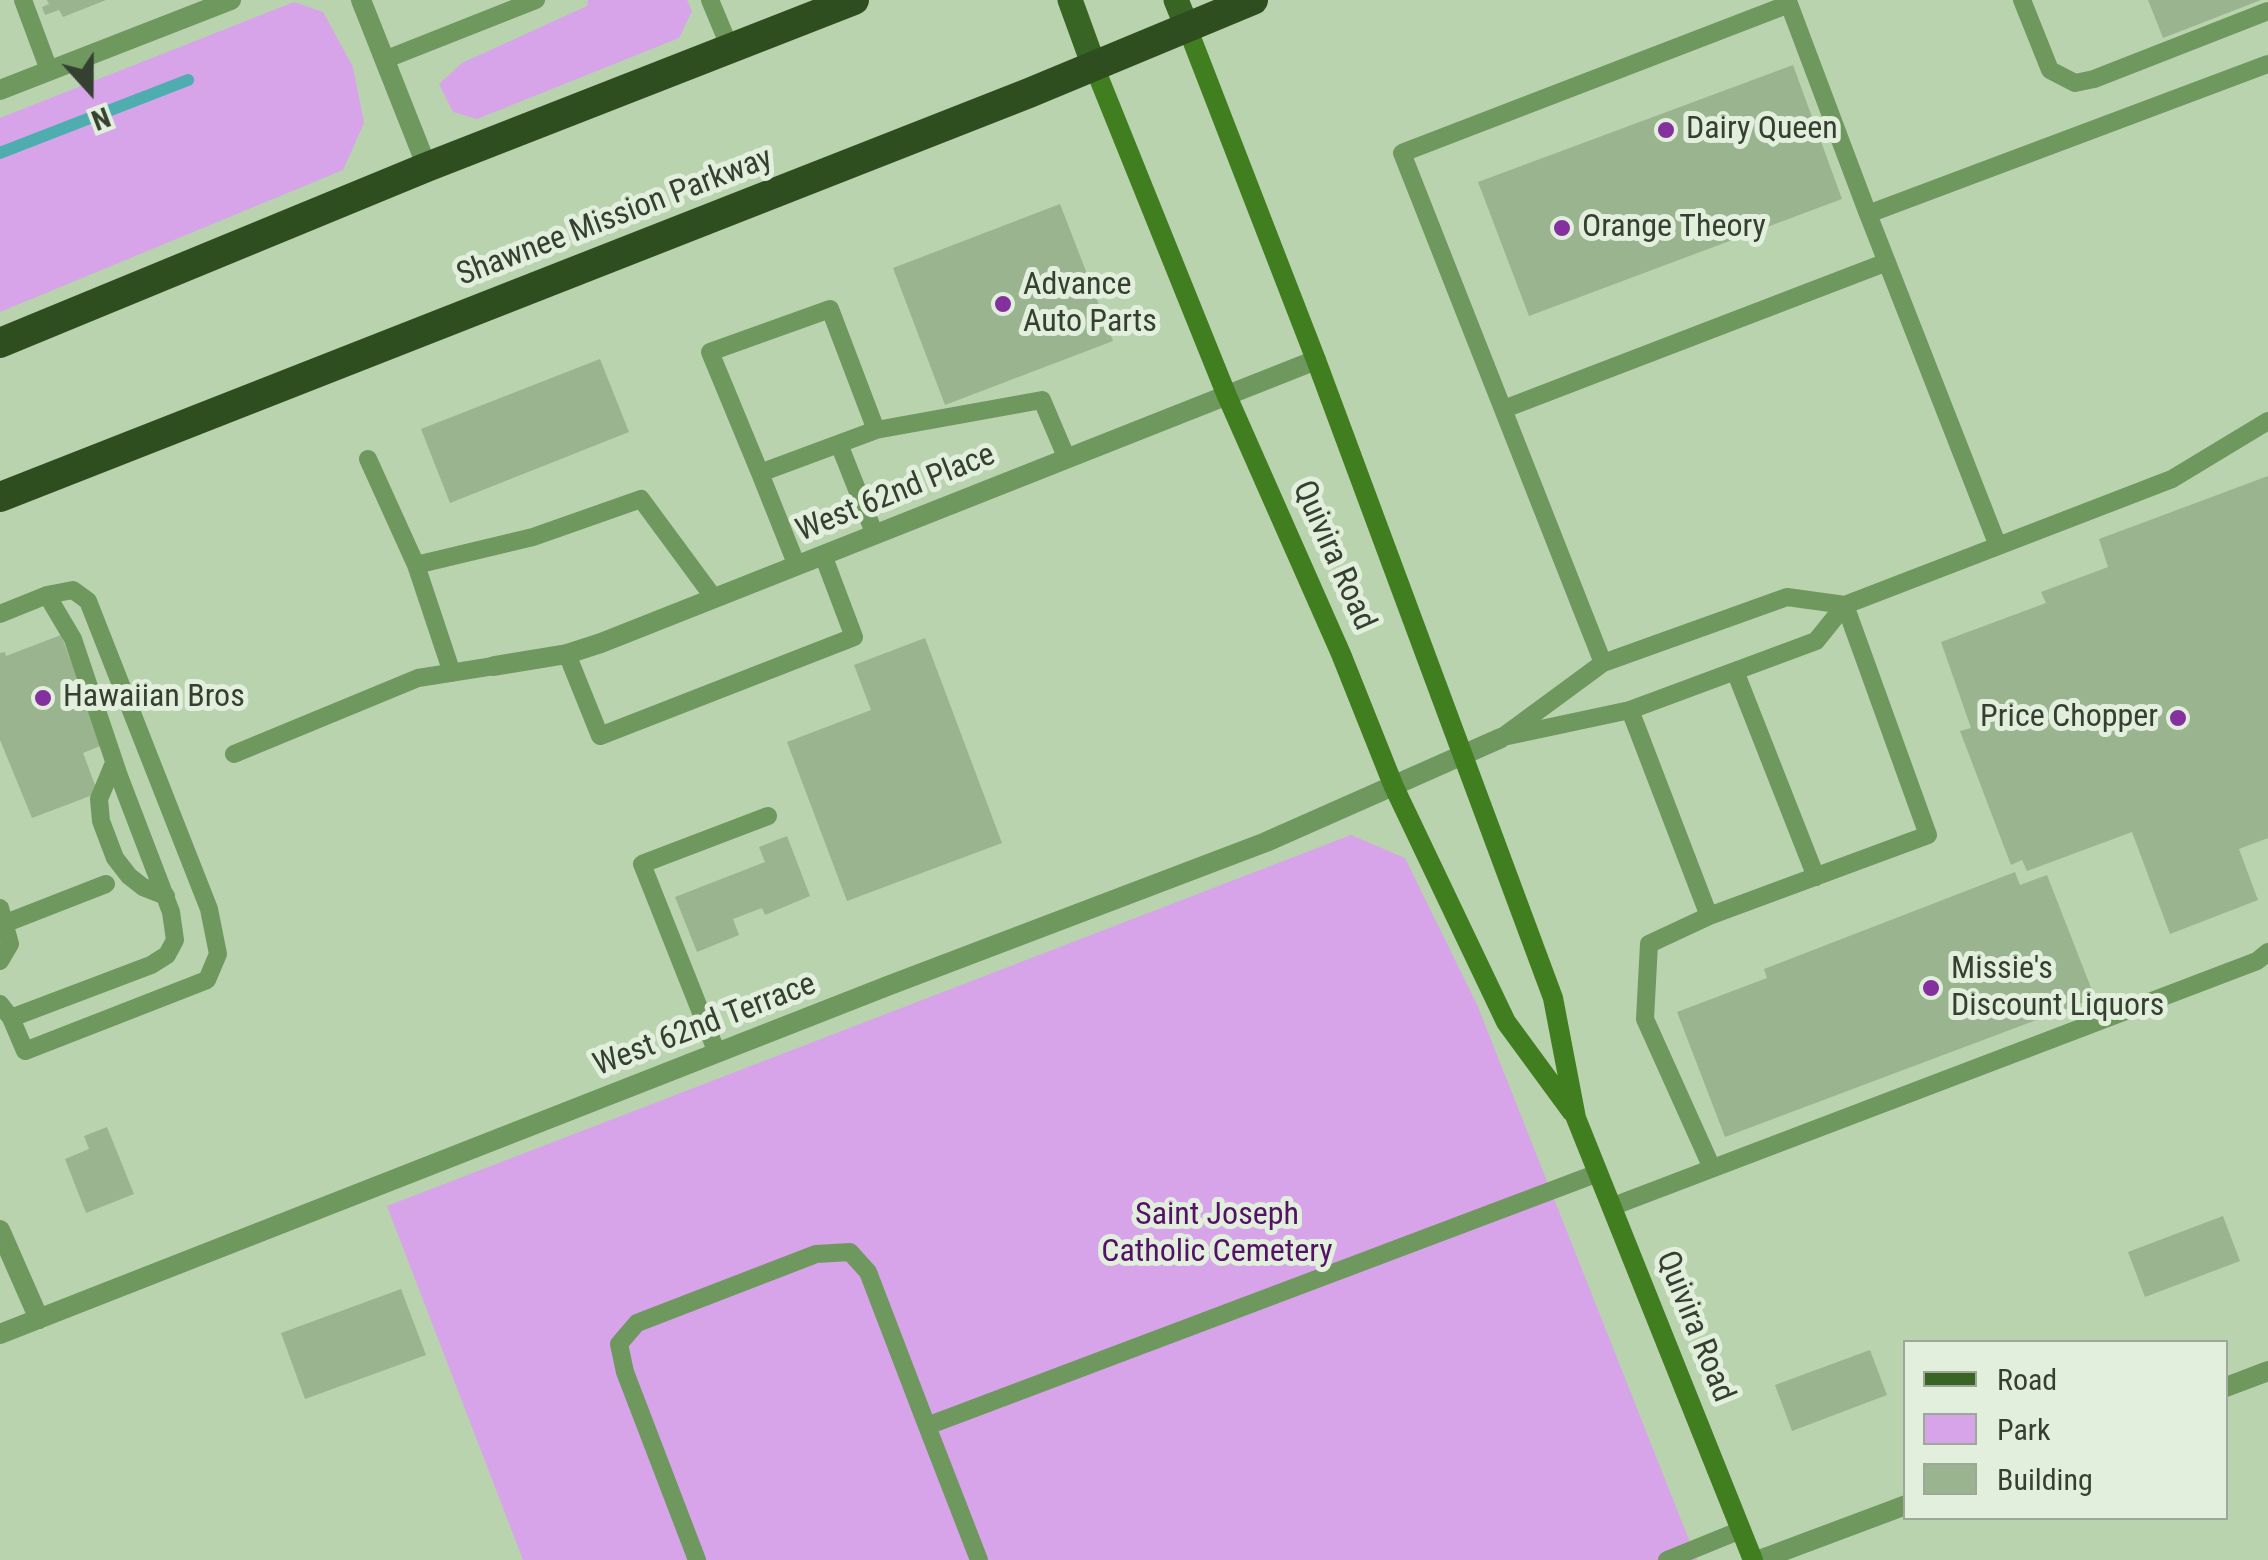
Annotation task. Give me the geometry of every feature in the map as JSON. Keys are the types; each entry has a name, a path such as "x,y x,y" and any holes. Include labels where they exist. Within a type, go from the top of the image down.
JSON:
{"highway":[{"path":"0,343 428,167 854,0"},
{"name":"Shawnee Mission Parkway","path":"0,497 1094,66 1182,14 1254,0"},
{"path":"0,358 34,329"}],"main road":[{"name":"Quivira Road","path":"1070,0 1227,396 1341,654 1394,787 1506,1022 1576,1118"},
{"name":"Quivira Road","path":"1182,14 1316,360 1552,998 1576,1118 1756,1560"}],"street":[{"path":"0,90 231,0"},
{"path":"361,0 428,167"},
{"name":"West 62nd Place","path":"494,666 567,654 1316,360"},
{"name":"West 62nd Terrace","path":"0,1334 1266,842 1500,738"},
{"path":"0,1230 39,1320"},
{"path":"2228,1386 2268,1371"},
{"path":"1756,1560 1903,1507"}],"lane":[{"path":"23,0 49,70"},
{"path":"384,60 536,0"},
{"path":"710,0 730,48"},
{"path":"2022,0 2050,70 2075,82 2094,79 2268,12"},
{"path":"1604,663 1402,153 1795,2 1868,214 1998,546"},
{"path":"1868,214 2268,64"},
{"path":"1504,409 1886,262"},
{"path":"797,566 710,352 830,309 876,430"},
{"path":"760,473 876,430 1042,400 1067,458"},
{"path":"1500,738 1604,663 1787,598 1845,605 2172,479 2268,421"},
{"path":"838,444 874,536"},
{"path":"368,459 416,565 452,673"},
{"path":"416,565 534,538 641,499 714,598"},
{"path":"567,654 600,736 854,637 822,555"},
{"path":"0,614 47,596 73,590 88,602 209,909 218,954 207,980 26,1051 5,1011 151,965 167,955 176,940 166,896 114,763 73,638 47,596"},
{"path":"1500,738 1630,710 1816,641 1845,605"},
{"path":"1712,1168 1645,1019 1649,944 1709,916 1928,835 1845,605"},
{"path":"234,754 418,678 494,666"},
{"path":"1734,671 1816,877"},
{"path":"1630,710 1709,916"},
{"path":"114,763 100,800 101,820 115,858 143,887 166,896"},
{"path":"717,1053 642,864 768,816"},
{"path":"0,960 10,944 3,916 106,884"},
{"path":"1611,1206 2239,968 2268,952"},
{"path":"927,1426 1598,1173"},
{"path":"697,1560 625,1372 619,1344 638,1323 816,1254 850,1252 868,1272 979,1560"},
{"path":"1666,1560 1741,1530"}],"green space":[{"path":"588,0 687,0 692,11 679,38 477,119 453,112 439,84 462,63 587,6"},
{"path":"294,2 323,12 353,67 364,123 343,170 0,312 0,118"},
{"name":"Saint Joseph Catholic Cemetery","path":"1351,835 1405,858 1478,1007 1697,1560 523,1560 387,1206"}],"building":[{"path":"47,0 106,0 63,17 59,10 45,15 42,7 49,4"},
{"path":"2148,0 2261,0 2163,38"},
{"path":"1793,65 1842,199 1529,316 1478,182"},
{"name":"Advance Auto Parts","path":"1060,204 1113,341 945,405 893,268"},
{"path":"600,359 629,432 450,503 421,429"},
{"name":"Price Chopper","path":"2268,476 2268,838 2239,849 2258,900 2170,934 2132,832 2027,871 2022,860 2011,865 1960,731 1971,728 1941,642 2046,603 2041,592 2108,567 2099,539"},
{"name":"Hawaiian Bros","path":"61,635 103,745 83,753 98,793 32,818 0,740 0,653 5,652 6,656"},
{"path":"925,638 1002,843 847,901 787,742 871,710 854,665"},
{"path":"787,836 810,896 765,915 762,908 733,919 739,935 697,952 675,897 765,862 759,847"},
{"name":"Missie's Discount Liquors","path":"2015,872 2020,885 2047,875 2095,998 1725,1137 1677,1012 1767,978 1764,969"},
{"path":"107,1127 134,1194 86,1213 65,1159 89,1149 84,1136"},
{"path":"2223,1216 2240,1261 2145,1297 2128,1252"},
{"path":"401,1289 426,1355 305,1399 281,1333"},
{"path":"1870,1350 1887,1395 1792,1431 1775,1385"}],"waterway":[{"path":"0,153 188,80"}],"place":[{"name":"Dairy Queen","path":"1666,130"},
{"name":"Orange Theory","path":"1562,228"},
{"name":"Advance Auto Parts","path":"1003,304"},
{"name":"Hawaiian Bros","path":"43,698"},
{"name":"Price Chopper","path":"2178,718"},
{"name":"Missie's Discount Liquors","path":"1931,988"}]}
